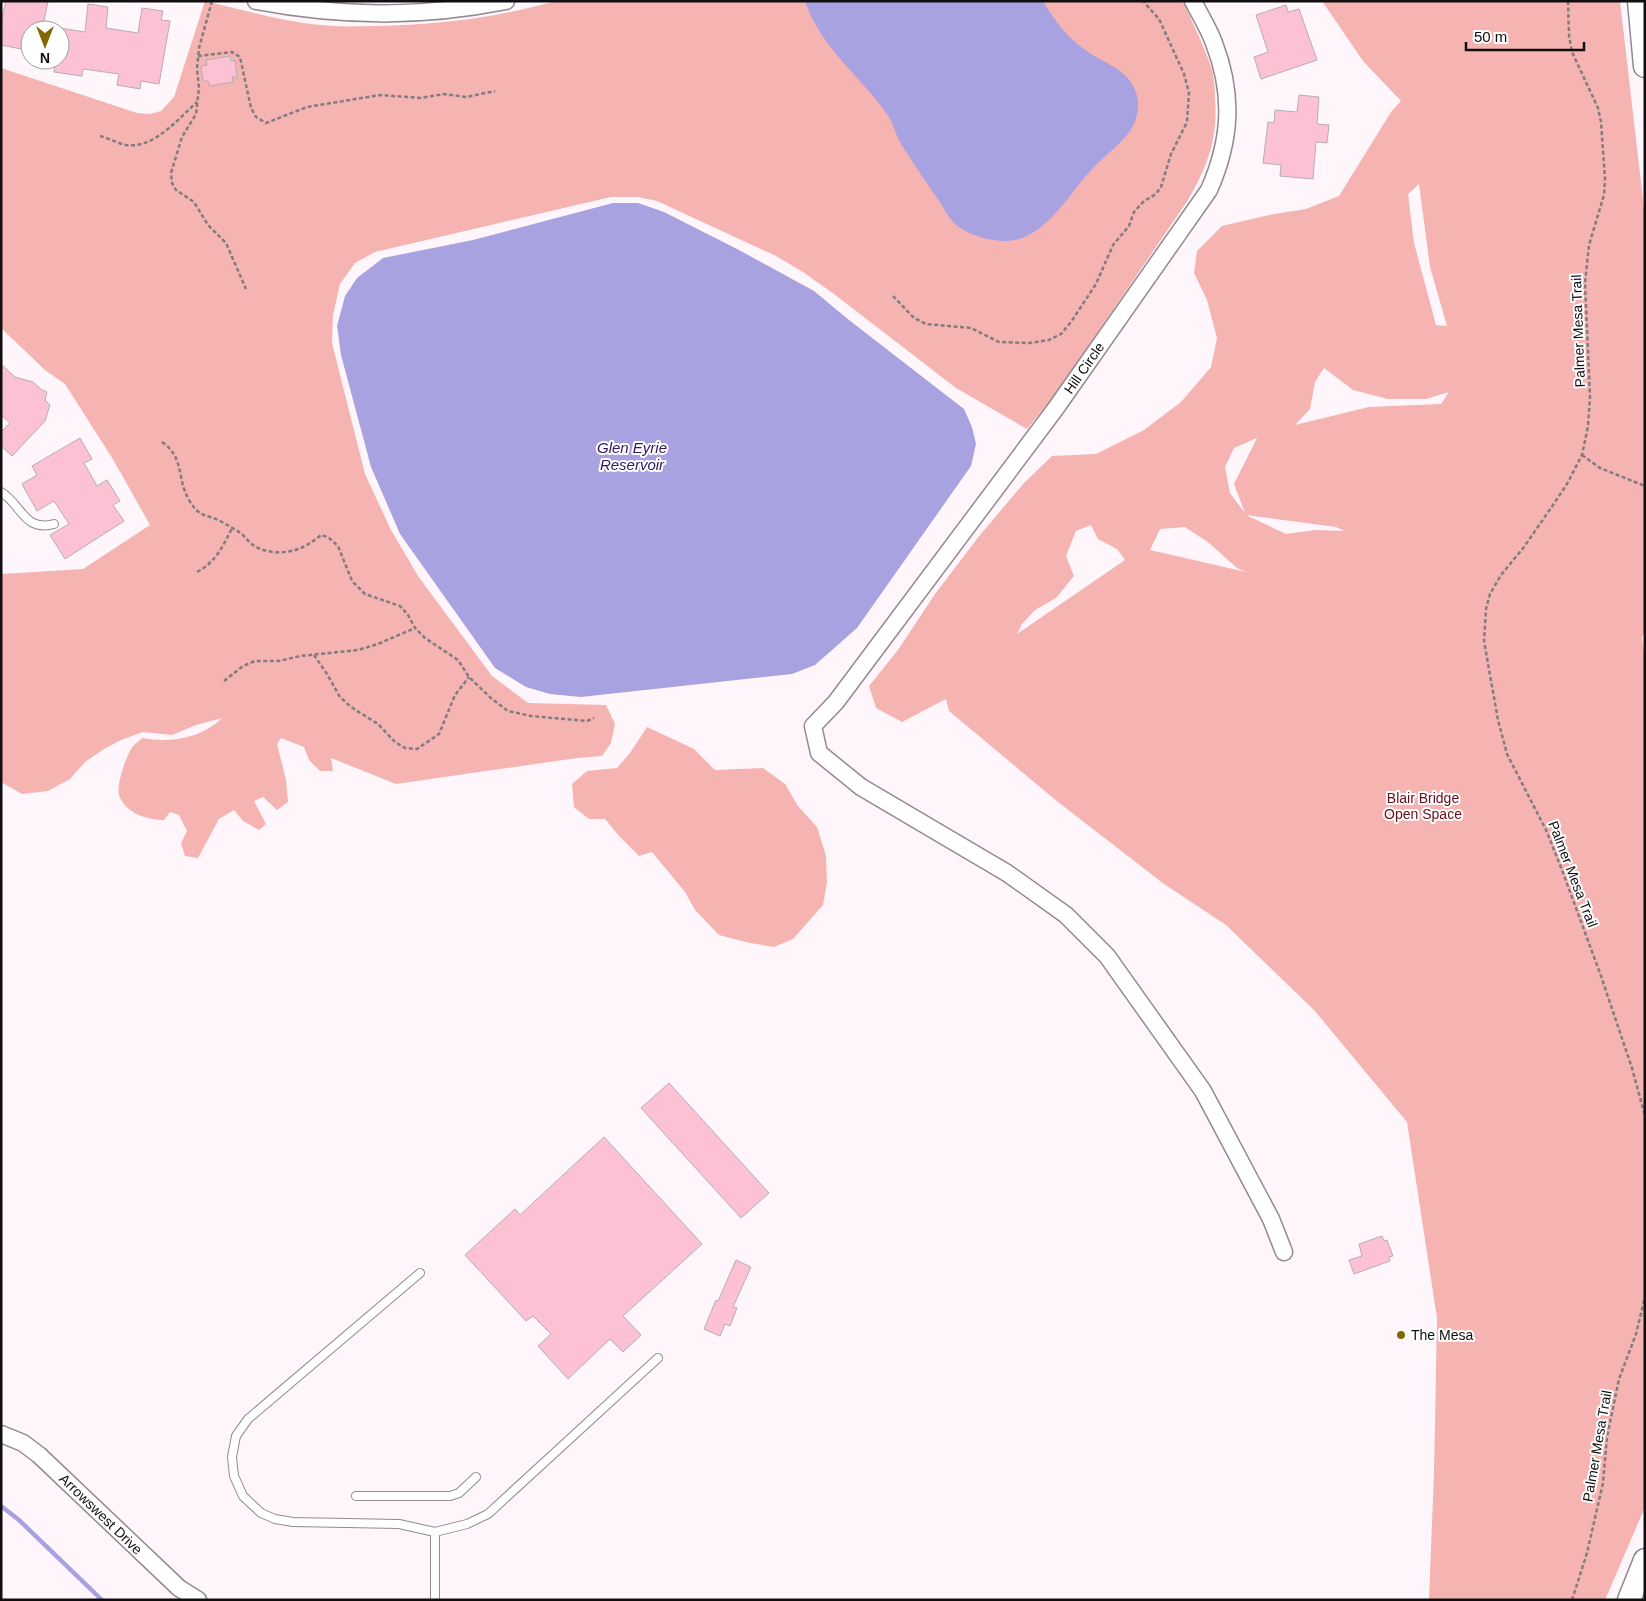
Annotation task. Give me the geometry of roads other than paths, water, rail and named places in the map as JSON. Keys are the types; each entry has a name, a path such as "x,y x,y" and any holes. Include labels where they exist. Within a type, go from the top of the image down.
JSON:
{"main road":[{"path":"1638,1 1645,66"},
{"path":"1628,1600 1645,1560"}],"street":[{"path":"256,1 322,11 395,15 460,9 506,1"},
{"name":"Hill Circle","path":"1193,1 1214,41 1226,81 1228,102 1225,147 1209,190 1056,408 836,702 813,726 819,753 861,787 1007,873 1066,915 1107,956 1203,1092 1270,1220 1284,1252"},
{"name":"Arrowswest Drive","path":"1,1434 23,1443 39,1455 179,1588 198,1600"}],"lane":[{"path":"1,492 8,496 34,524 43,526 54,524"},
{"path":"420,1273 248,1419 236,1436 232,1457 234,1476 243,1496 261,1513 275,1519 293,1522 399,1524 435,1532 467,1524 488,1514 658,1358"},
{"path":"356,1496 450,1496 459,1493 476,1477"},
{"path":"435,1532 435,1600"}],"water":[{"path":"805,1 1043,1 1056,21 1077,44 1090,54 1119,70 1130,81 1138,101 1136,119 1126,136 1093,168 1043,226 1017,240 1002,241 972,234 961,229 949,217 901,144 889,117 831,48 812,18"},
{"name":"Glen Eyrie Reservoir","path":"613,203 638,203 664,212 814,291 964,409 972,427 976,444 971,466 857,628 815,665 792,674 581,697 550,694 526,687 495,668 400,534 371,467 341,355 337,326 345,296 357,278 383,258 473,240"}],"waterway":[{"path":"1,1506 19,1520 102,1600"}],"place":[{"name":"The Mesa","path":"1401,1335"}],"park label":[{"name":"Blair Bridge Open Space","path":"1423,806"}]}
